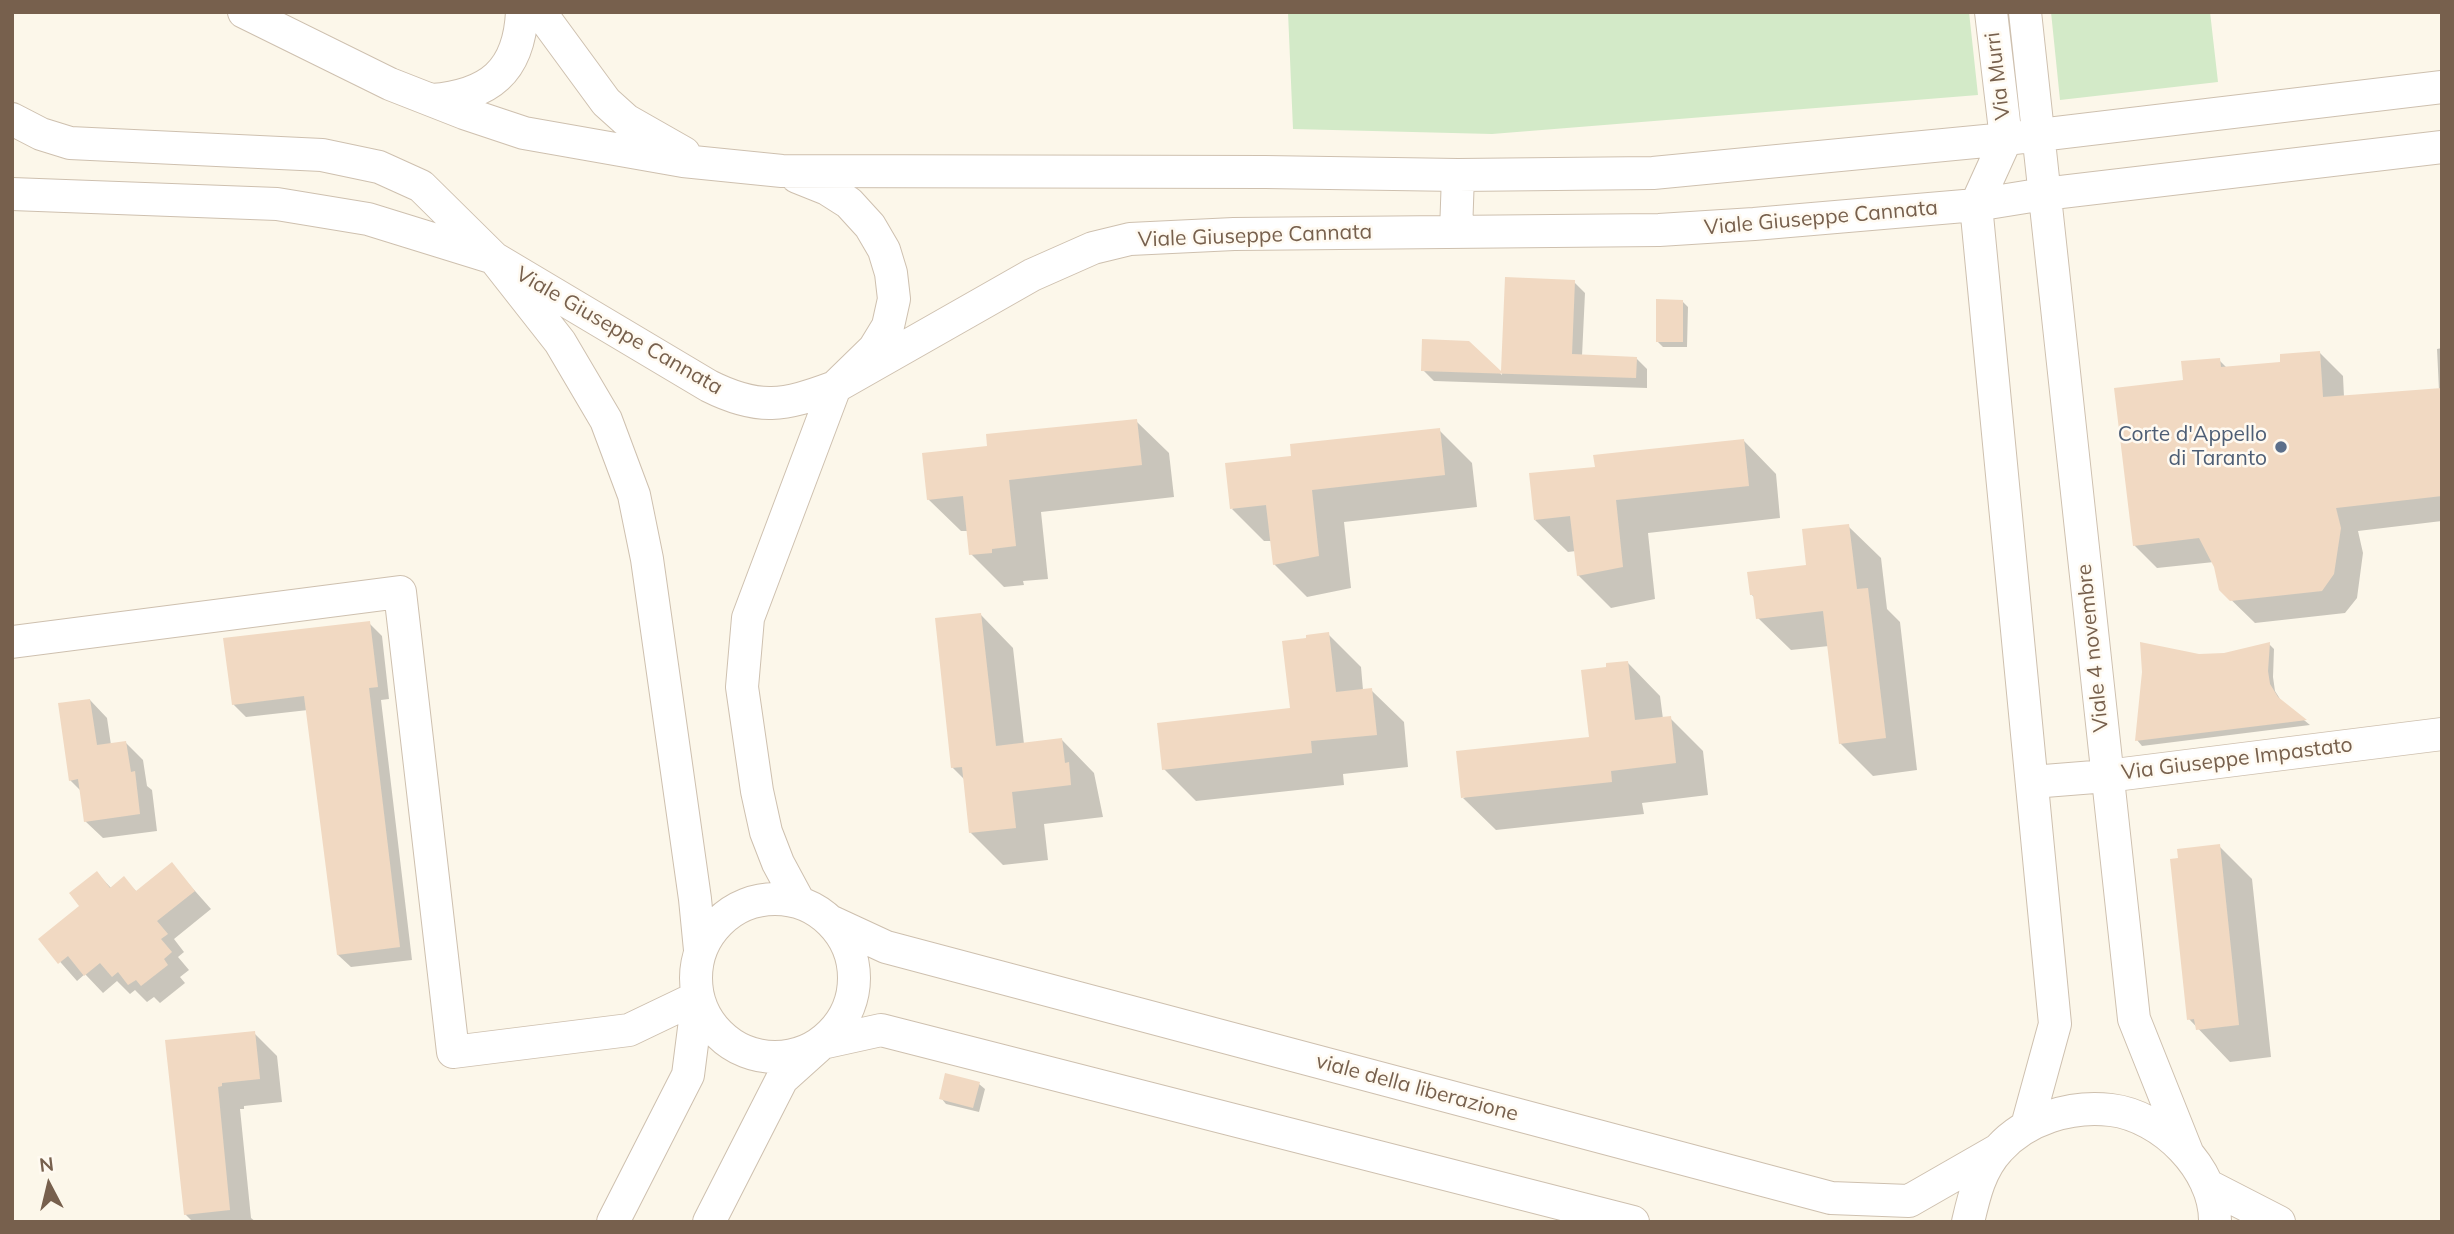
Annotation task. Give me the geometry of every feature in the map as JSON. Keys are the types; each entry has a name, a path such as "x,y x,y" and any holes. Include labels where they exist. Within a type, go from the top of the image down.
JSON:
{"street":[{"path":"244,12 328,55 429,100 524,133 601,148 782,171 1458,175 1653,173 2006,139 2442,87"},
{"path":"429,100 472,93 487,86 511,58 518,44 522,12"},
{"path":"540,12 606,102 626,120 704,163"},
{"name":"Via Murri","path":"1991,12 2006,139"},
{"name":"Via Murri","path":"2025,12 2039,135"},
{"name":"Viale Giuseppe Cannata","path":"12,119 41,134 70,143 322,155 379,167 421,186 494,258 709,386 734,398 777,404 835,387 1032,275 1093,248 1130,240 1171,236 1659,230 1976,205 2045,194 2442,147"},
{"name":"Viale 4 novembre","path":"2039,135 2134,1018 2187,1152"},
{"path":"2006,139 1976,205 2055,1024 2028,1126"},
{"path":"782,171 827,189 849,203 870,226 884,250 891,273 894,299 888,326 874,349 835,387 748,618 743,650 742,687 757,791 766,832 778,863 799,902"},
{"path":"1456,232 1458,175"},
{"path":"12,194 277,204 368,219 494,258 560,342 573,364 606,420 634,495 647,559 700,950"},
{"path":"12,642 400,592 453,1052 629,1030 698,997"},
{"name":"Via Giuseppe Impastato","path":"2032,782 2107,776 2442,734"},
{"path":"613,1222 688,1075 698,997 695,973 700,950 712,929 730,913 751,902 775,898 799,902 817,910 832,922 848,945 855,971 853,998 842,1023 782,1079 709,1222"},
{"name":"viale della liberazione","path":"832,922 886,947 1831,1198 1909,1201 1998,1150"},
{"path":"698,997 708,1021 725,1040 748,1053 773,1058 799,1054 822,1043 881,1030 1633,1222"},
{"path":"1968,1222 1977,1184 1998,1150 2028,1126 2068,1110 2112,1110 2154,1124 2187,1152 2215,1210 2279,1222"}],"green space":[{"path":"1288,12 1969,12 1978,95 1492,134 1293,129"},
{"path":"2051,12 2210,12 2218,82 2060,100"}],"building":[{"path":"1505,277 1575,280 1572,354 1637,357 1636,378 1421,371 1422,339 1469,341 1501,371"},
{"path":"1656,299 1683,300 1683,342 1656,342"},
{"name":"Corte d'Appello di Taranto","path":"2320,351 2323,397 2442,388 2442,496 2336,508 2341,528 2334,574 2322,591 2230,601 2219,590 2214,567 2199,538 2133,546 2114,388 2183,380 2181,361 2220,358 2221,367 2280,362 2280,354"},
{"path":"1137,419 1142,465 1009,480 1016,546 992,549 992,553 969,555 963,496 927,500 922,453 987,446 986,434"},
{"path":"1440,428 1445,475 1312,490 1319,556 1273,565 1266,505 1230,509 1225,463 1291,456 1290,444"},
{"path":"1744,439 1749,486 1616,500 1623,567 1577,576 1570,516 1534,520 1529,473 1595,467 1593,455"},
{"path":"1849,524 1857,589 1868,588 1886,738 1839,744 1823,611 1756,619 1747,572 1806,565 1802,529"},
{"path":"981,613 996,746 1062,738 1065,763 1069,762 1071,785 1012,792 1016,828 969,833 962,767 951,768 935,618"},
{"path":"370,621 378,687 369,688 400,947 337,955 304,696 232,705 223,638"},
{"path":"1329,632 1336,692 1372,688 1377,735 1311,741 1312,753 1162,770 1157,723 1290,708 1282,641"},
{"path":"2140,642 2199,654 2224,653 2270,642 2270,684 2278,697 2307,720 2135,741 2142,672"},
{"path":"1628,661 1635,720 1671,716 1676,763 1611,771 1612,782 1461,798 1456,751 1589,737 1581,670 1606,667 1606,663"},
{"path":"90,699 97,745 126,741 131,772 135,771 140,814 84,822 78,779 69,781 58,703"},
{"path":"2220,844 2239,1025 2196,1030 2194,1019 2187,1020 2170,859 2178,858 2177,849"},
{"path":"172,862 195,891 157,921 168,934 161,939 172,952 164,959 168,965 141,986 136,980 128,985 118,972 112,977 100,963 84,976 68,956 58,964 38,939 79,906 69,893 97,871 110,888 124,876 136,891"},
{"path":"255,1031 260,1079 222,1083 222,1086 218,1087 230,1210 184,1215 165,1040"},
{"path":"945,1073 980,1082 973,1108 939,1099"}],"place":[{"name":"Corte d'Appello di Taranto","path":"2281,447"}]}
